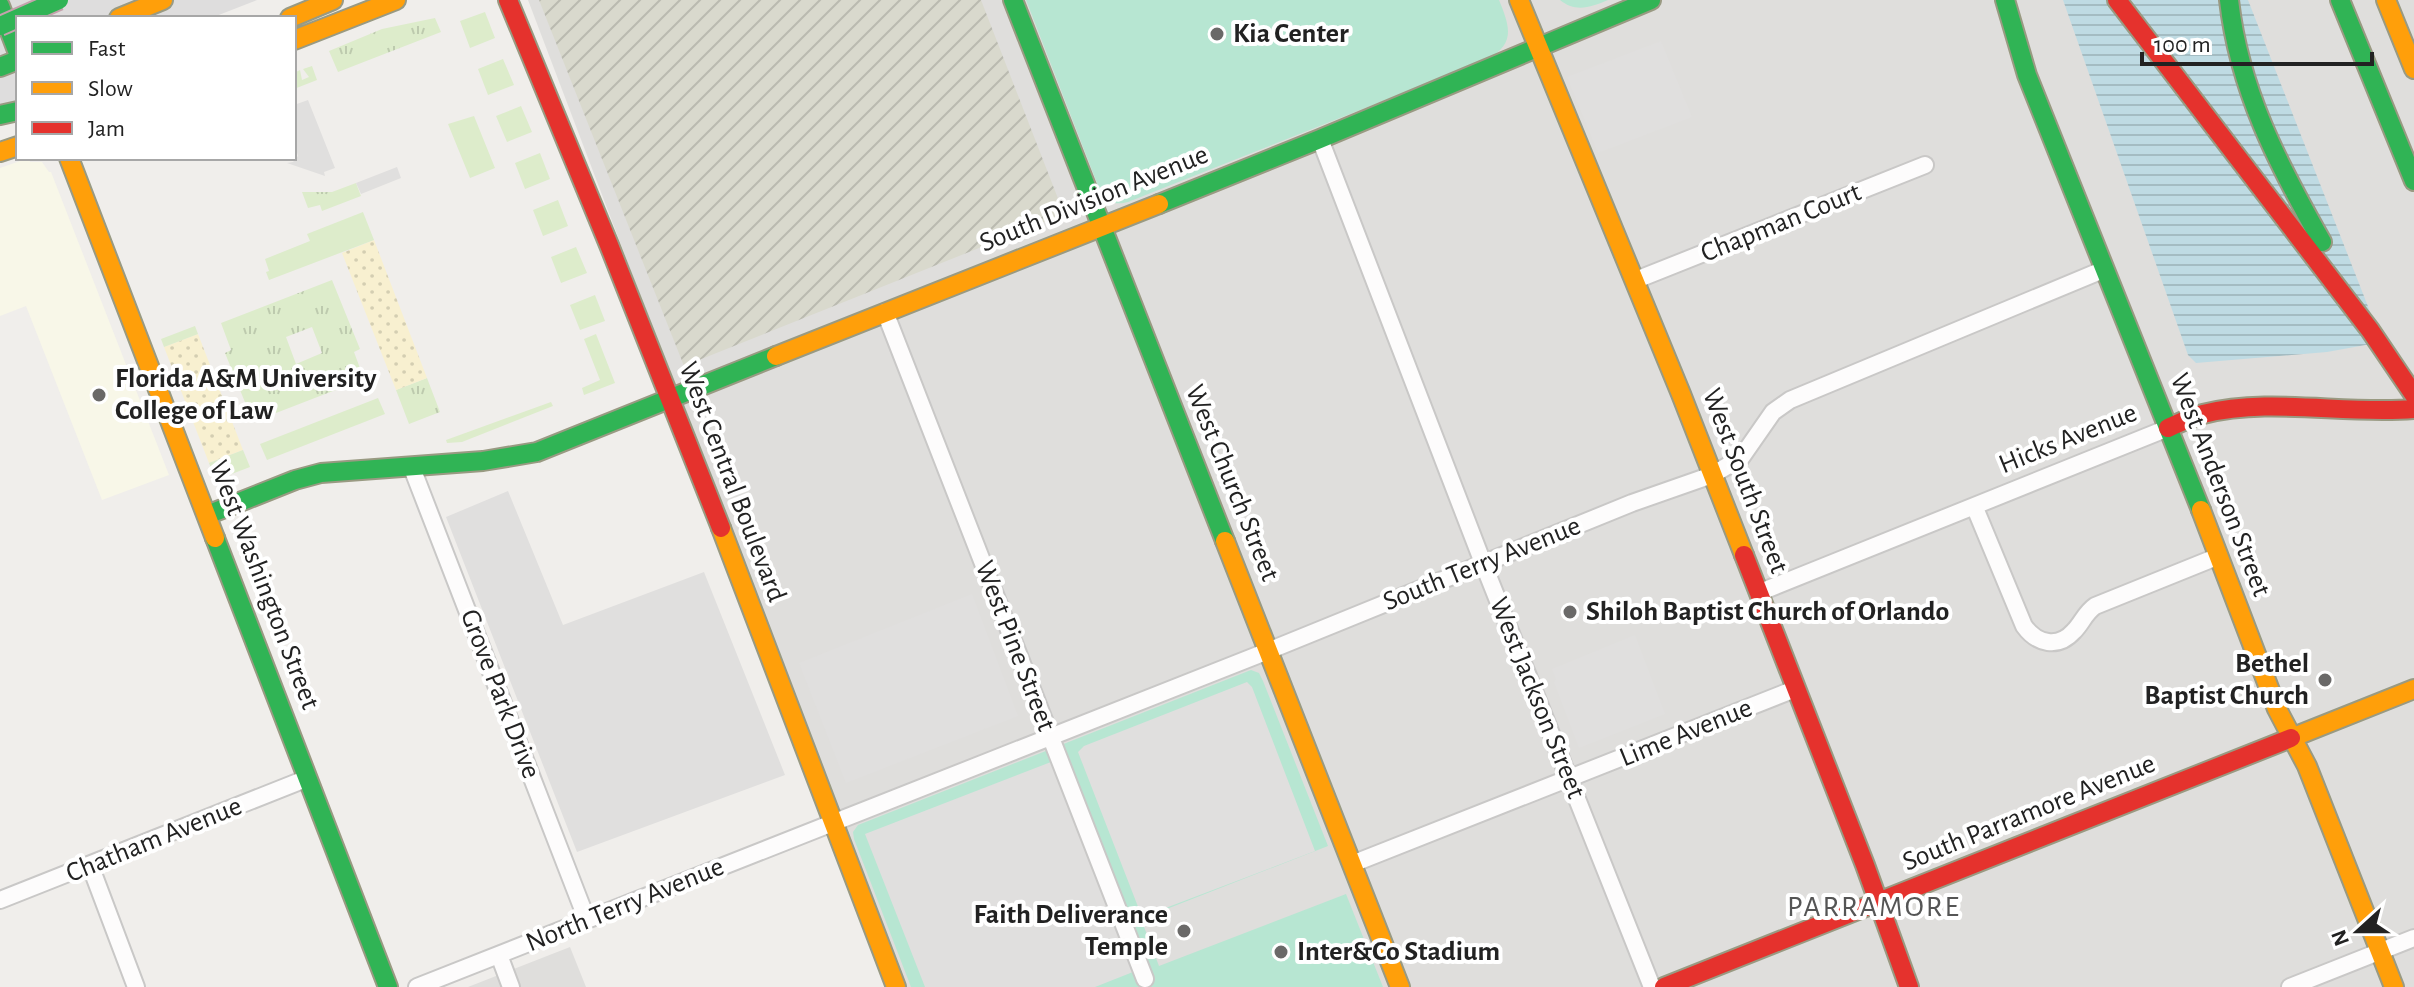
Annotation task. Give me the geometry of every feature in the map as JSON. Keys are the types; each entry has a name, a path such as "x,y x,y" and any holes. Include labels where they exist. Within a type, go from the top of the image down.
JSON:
{"main road":[{"path":"23,16 59,0"},
{"path":"124,16 163,0"},
{"path":"295,16 333,0"},
{"path":"296,39 396,0"},
{"name":"West Central Boulevard","path":"508,0 581,172 896,987"},
{"name":"West Church Street","path":"1013,0 1400,987"},
{"name":"West South Street","path":"1519,0 1636,280 1909,987"},
{"name":"South Division Avenue","path":"207,515 295,480 321,473 506,460 537,452 1320,139 1651,0"},
{"name":"West Anderson Street","path":"2005,0 2027,75 2277,709 2307,766 2394,987"},
{"path":"2117,0 2370,330 2414,395"},
{"path":"2229,0 2241,69 2269,148 2370,330"},
{"path":"2340,0 2414,181"},
{"path":"2386,0 2414,69"},
{"path":"0,6 16,48"},
{"name":"West Washington Street","path":"70,160 388,987"},
{"name":"Hicks Avenue","path":"2168,428 2202,414 2231,411 2269,409 2352,413 2414,409"},
{"name":"South Parramore Avenue","path":"1664,987 2414,689"}],"street":[{"name":"West Jackson Street","path":"1320,139 1483,563 1652,987"},
{"name":"Chapman Court","path":"1636,280 1925,165"},
{"name":"South Terry Avenue","path":"833,823 1632,503 1712,475 1741,458 1773,412 1790,400 2105,269"},
{"name":"West Pine Street","path":"885,312 1145,979"},
{"name":"Hicks Avenue","path":"1758,593 2168,428"},
{"name":"Grove Park Drive","path":"412,468 587,920"},
{"path":"1975,508 2020,618 2037,640 2058,642 2076,630 2086,612 2095,606 2219,556"},
{"name":"Lime Avenue","path":"1352,864 1795,689"},
{"name":"Chatham Avenue","path":"0,900 308,778"},
{"name":"North Terry Avenue","path":"417,987 833,823"},
{"path":"90,865 136,987"},
{"path":"2290,987 2414,938"},
{"path":"499,955 511,987"}],"shaded area":[{"name":"PARRAMORE","path":"528,0 2414,0 2414,987 903,987"},
{"path":"539,0 981,0 1064,214 684,366"},
{"path":"1661,41 1692,117 1598,153 1567,77"},
{"path":"308,100 335,168 324,172 325,176 287,163 298,156 296,104"},
{"name":"Florida A&M University College of Law","path":"30,160 42,162 51,172 169,475 102,500 26,306 0,316 0,168"},
{"path":"397,167 401,178 361,194 356,183"},
{"path":"508,491 563,625 704,572 785,775 577,852 446,517"},
{"path":"972,594 1018,716 846,783 799,663"},
{"path":"1635,635 1665,714 1579,748 1552,669"},
{"path":"1247,682 1252,687 1315,851 1142,917 1078,752 1084,746"},
{"path":"1051,762 1133,972 1095,987 925,987 865,834"},
{"path":"570,947 586,987 468,987"}],"green space":[{"path":"1026,0 1499,0 1508,34 1502,48 1486,60 1128,202 1117,203 1102,196"},
{"path":"1560,0 1608,0 1578,8"},
{"path":"485,12 495,38 470,48 460,21"},
{"path":"435,18 441,32 338,72 329,51 382,29"},
{"path":"503,59 514,85 488,95 478,69"},
{"path":"312,66 317,80 296,88 296,72 300,70 302,80 309,77 303,69"},
{"path":"521,106 532,132 507,142 496,116"},
{"path":"474,116 495,168 470,178 448,124"},
{"path":"540,153 550,179 525,189 515,163"},
{"path":"356,183 361,196 322,211 320,205 308,208 302,192 332,192"},
{"path":"558,200 568,226 543,236 533,210"},
{"path":"363,212 374,240 269,280 265,259 310,241 307,234"},
{"path":"576,247 587,273 561,283 551,257"},
{"path":"332,280 360,349 354,352 364,379 253,422 225,353 231,350 221,323","holes":["312,327 322,353 296,364 286,337"]},
{"path":"595,295 605,321 580,330 570,305"},
{"path":"195,326 198,334 164,347 161,339"},
{"path":"596,334 615,383 584,395 582,388 600,380 584,339"},
{"path":"427,378 440,412 409,424 396,390"},
{"path":"378,398 385,414 267,460 260,444"},
{"path":"551,402 553,406 462,442 447,443 446,440"},
{"path":"243,450 250,467 216,480 209,463"},
{"path":"1251,670 1259,673 1263,681 1328,846 1141,919 1159,966 1346,894 1383,987 911,987 854,839 853,832 858,825"}],"sand":[{"path":"374,240 427,378 396,390 342,253"},
{"path":"198,334 243,450 209,463 164,347"}],"water":[{"path":"2063,0 2248,0 2378,332 2371,344 2327,352 2196,363 2188,355"}],"pier":[{"path":"0,0 257,0 216,16 16,16 16,100 0,127"}],"traffic: fast":[{"path":"23,16 59,0"},
{"path":"1013,0 1225,541"},
{"path":"1159,204 1651,0"},
{"path":"2005,0 2027,75 2201,510"},
{"path":"2229,0 2234,33 2251,96 2290,184 2322,242"},
{"path":"2340,0 2414,181"},
{"path":"0,6 16,48"},
{"path":"0,26 16,19"},
{"path":"0,67 16,61"},
{"path":"0,115 16,111"},
{"path":"207,515 295,480 321,473 483,461 537,452 776,356"},
{"path":"215,538 388,987"}],"traffic: slow":[{"path":"124,16 163,0"},
{"path":"295,16 333,0"},
{"path":"296,39 396,0"},
{"path":"1519,0 1744,555"},
{"path":"2386,0 2414,69"},
{"path":"0,152 16,147"},
{"path":"70,160 215,538"},
{"path":"776,356 1159,204"},
{"path":"2201,510 2277,709 2307,766 2394,987"},
{"path":"721,528 896,987"},
{"path":"1225,541 1400,987"},
{"path":"2291,738 2414,689"}],"traffic: jam":[{"path":"508,0 721,528"},
{"path":"2117,0 2370,330 2414,395"},
{"path":"2168,428 2190,418 2229,409 2414,409"},
{"path":"1744,555 1865,865 1909,987"},
{"path":"1664,987 2291,738"}],"place":[{"name":"Kia Center","path":"1217,34"},
{"name":"Florida A&M University College of Law","path":"99,395"},
{"name":"Shiloh Baptist Church of Orlando","path":"1570,612"},
{"name":"Bethel Baptist Church","path":"2325,680"},
{"name":"Faith Deliverance Temple","path":"1184,931"},
{"name":"Inter&Co Stadium","path":"1281,952"}],"district":[{"name":"PARRAMORE","path":"1874,907"}]}
